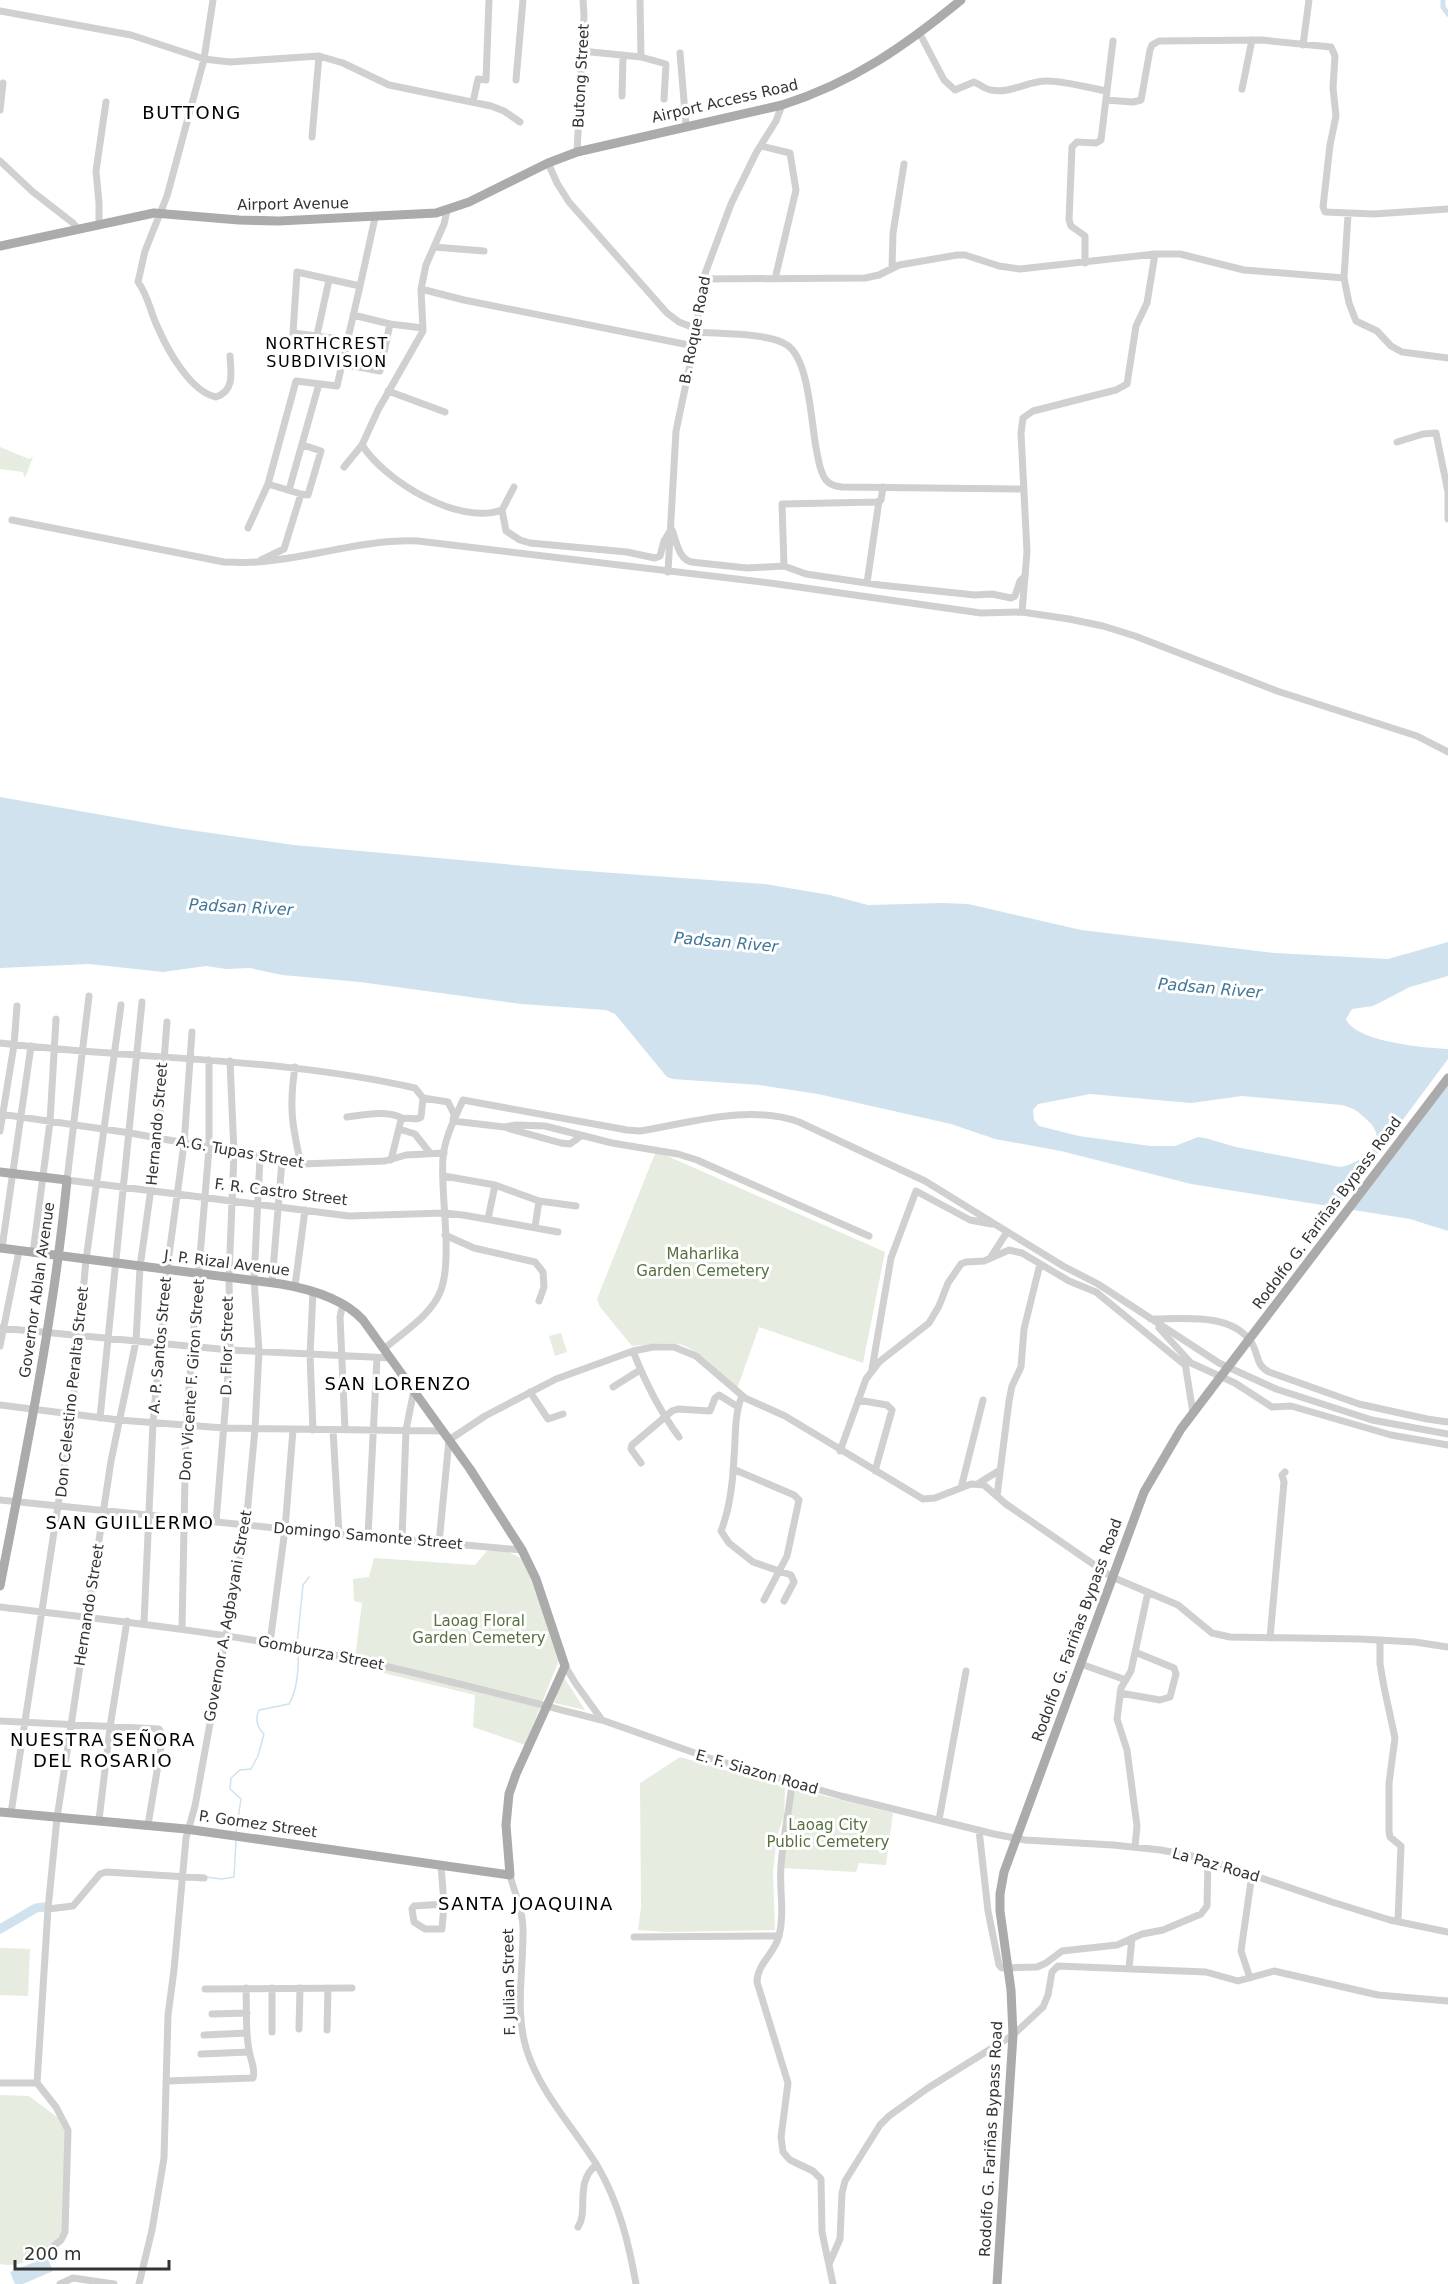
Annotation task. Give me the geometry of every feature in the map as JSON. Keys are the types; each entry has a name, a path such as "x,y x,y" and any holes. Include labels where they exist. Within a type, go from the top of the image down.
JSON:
{"main road":[{"name":"Airport Access Road","path":"577,152 686,125 782,105 814,94 883,59 920,34 961,0"},
{"name":"Airport Avenue","path":"0,246 160,213 239,220 375,218 447,211 548,163 577,152"},
{"name":"Rodolfo G. Fariñas Bypass Road","path":"997,2284 1013,2035 1000,1894 1016,1839 1112,1577 1144,1492 1162,1459 1193,1413 1448,1078"},
{"name":"F. R. Castro Street","path":"0,1172 67,1180"},
{"name":"Governor Ablan Avenue","path":"0,1586 48,1333 67,1180"},
{"name":"J. P. Rizal Avenue","path":"1,1248 272,1282 295,1286 343,1304 363,1320 391,1358 443,1431 522,1550 536,1579 565,1666"},
{"name":"F. Julian Street","path":"510,1875 506,1826 509,1794 565,1666"},
{"name":"P. Gomez Street","path":"0,1812 188,1829 510,1875"}],"street":[{"path":"213,0 204,59 167,196 145,251 138,282 149,298 158,330 186,375 208,396 219,397 229,388 230,356"},
{"path":"473,102 478,79 486,80 489,0"},
{"path":"516,80 523,0"},
{"name":"Butong Street","path":"577,152 583,0"},
{"path":"640,0 640,57"},
{"path":"1303,45 1309,0"},
{"path":"0,11 131,35 204,59 230,62 319,56 343,63 389,85 473,102 504,111 520,122"},
{"path":"920,34 944,80 955,90 974,82 990,90 996,90 1021,88 1037,82 1050,81 1107,91"},
{"path":"1242,89 1252,40"},
{"path":"1106,100 1133,102 1141,100 1150,50 1155,43 1252,40 1331,47 1334,52 1333,88 1336,116 1323,207 1328,213 1348,214 1448,209"},
{"path":"1085,263 1085,236 1071,226 1069,220 1072,150 1075,143 1096,143 1101,140 1113,41"},
{"path":"581,51 640,57 666,64 664,99"},
{"path":"680,53 686,125"},
{"path":"622,96 623,55"},
{"path":"312,137 319,56"},
{"path":"0,110 3,83"},
{"path":"99,225 96,171 106,102"},
{"name":"B. Roque Road","path":"668,572 676,431 694,346 703,279 731,204 776,121 782,105"},
{"path":"761,146 790,153 796,182 795,198 775,279"},
{"path":"0,161 78,229"},
{"path":"548,163 569,202 668,313 679,322 696,331 772,339 786,344 798,356 804,370 812,429 824,477 835,486 1024,489"},
{"path":"892,268 893,233 904,164"},
{"path":"344,467 362,445 388,391 420,336 423,328 421,289 426,265 444,224 447,211"},
{"path":"1348,214 1344,278 1349,303 1356,321 1382,334 1395,350 1448,358"},
{"path":"248,528 268,484 296,381 337,386 375,218"},
{"path":"434,247 484,251"},
{"path":"703,279 865,278 879,275 892,268 957,255 1020,269 1155,254 1193,255 1244,270 1344,278"},
{"path":"1022,612 1027,552 1021,433 1023,418 1042,408 1121,388 1129,381 1136,326 1147,303 1155,254"},
{"path":"348,340 293,333 297,272 360,286"},
{"path":"317,335 329,280"},
{"path":"421,289 464,300 694,346"},
{"path":"354,315 390,324 423,328"},
{"path":"342,364 380,371 390,324"},
{"path":"289,490 319,384"},
{"path":"388,391 445,412"},
{"path":"1397,442 1432,432 1437,434 1448,494 1448,519"},
{"path":"268,484 308,495 321,451 303,445"},
{"path":"362,445 381,469 424,496 450,507 478,514 487,515 502,510"},
{"path":"514,487 502,510 506,531 520,540 587,550 627,552 655,558 660,556 664,541 671,529"},
{"path":"867,583 883,487"},
{"path":"255,563 284,549 287,545 301,494"},
{"path":"784,566 782,504 879,501"},
{"path":"12,520 224,562 255,563 392,540 418,541 770,583 981,613 1022,612 1069,619 1135,636 1277,691 1417,736 1448,752"},
{"path":"671,529 681,555 686,561 747,568 784,566 806,574 867,583 975,595 992,594 1011,598 1015,596 1020,581 1025,575"},
{"name":"Governor Ablan Avenue","path":"67,1180 89,996"},
{"path":"100,1418 142,1002"},
{"name":"Don Celestino Peralta Street","path":"11,1813 72,1414 86,1260 121,1005"},
{"path":"0,1131 14,1045 17,1006"},
{"path":"33,1252 50,1122 56,1019"},
{"name":"Hernando Street","path":"37,2083 48,1909 57,1818 89,1617 103,1511 136,1341 140,1267 158,1138 167,1022"},
{"name":"A. P. Santos Street","path":"144,1623 153,1423 167,1270 184,1144 192,1032"},
{"path":"0,1043 296,1067 406,1086 418,1090 423,1098 421,1118 402,1119 394,1115 373,1114 348,1117"},
{"path":"1,1248 14,1174 31,1046"},
{"name":"Don Vicente F. Giron Street","path":"182,1629 186,1425 206,1198 209,1148 209,1060"},
{"name":"D. Flor Street","path":"216,1522 230,1350 229,1277 234,1153 230,1061"},
{"path":"296,1067 291,1095 291,1114 301,1164"},
{"path":"423,1098 448,1102 452,1109 453,1121"},
{"path":"384,1349 430,1309 441,1290 445,1263 444,1153 453,1121 463,1100 627,1130 650,1129 743,1114 762,1114 786,1118 872,1155 925,1181 1063,1266 1098,1284 1219,1363 1276,1389 1372,1420 1448,1434"},
{"name":"A.G. Tupas Street","path":"1,1114 103,1128 301,1164 391,1160 406,1155 444,1153"},
{"path":"391,1160 402,1119"},
{"path":"453,1121 504,1127 561,1143 570,1144 581,1136"},
{"path":"504,1127 546,1126 612,1143 678,1154 697,1160 868,1236"},
{"path":"399,1129 415,1134 430,1153"},
{"name":"Governor A. Agbayani Street","path":"139,2284 152,2232 164,2158 168,2015 188,1829 195,1806 246,1525 255,1429 259,1351 254,1280 260,1157"},
{"path":"272,1282 282,1161"},
{"path":"444,1176 495,1185 539,1201 576,1206"},
{"name":"F. R. Castro Street","path":"67,1180 366,1217 444,1214 488,1219 558,1232"},
{"path":"488,1219 495,1185"},
{"path":"872,1370 891,1258 916,1191 970,1220 994,1224"},
{"path":"535,1227 539,1201"},
{"path":"295,1286 305,1210"},
{"path":"989,1259 1007,1232"},
{"path":"445,1235 474,1248 535,1262 543,1272 544,1287 539,1301"},
{"path":"840,1451 866,1378 879,1362 928,1323 939,1306 948,1283 961,1264 989,1259 1009,1250 1017,1250 1069,1281 1096,1292 1184,1361 1235,1383 1272,1407 1291,1406 1391,1435 1448,1445"},
{"path":"0,1346 20,1251"},
{"path":"997,1496 1009,1401 1012,1386 1021,1367 1024,1329 1040,1264"},
{"path":"313,1292 310,1354 313,1430"},
{"path":"343,1304 340,1317 345,1430"},
{"path":"1151,1319 1184,1361 1193,1413"},
{"path":"1151,1319 1196,1319 1233,1326 1247,1336 1255,1348 1258,1364 1269,1372 1359,1404 1448,1422"},
{"path":"2,1328 230,1350 391,1358"},
{"path":"439,1543 449,1440 485,1416 556,1379 633,1351 662,1346 688,1352 742,1396 785,1416 840,1451 926,1500 979,1483 1000,1470"},
{"path":"633,1351 640,1370 665,1418 679,1437"},
{"path":"368,1536 375,1430 376,1358"},
{"path":"613,1387 640,1370"},
{"path":"402,1539 406,1430 414,1390"},
{"path":"530,1392 548,1419 563,1414"},
{"path":"641,1463 631,1449 632,1445 672,1411 678,1409 710,1411 715,1398 719,1395 738,1407"},
{"path":"742,1396 738,1407 726,1519 721,1531 737,1551 753,1562 791,1575 794,1582 784,1601"},
{"path":"858,1400 887,1405 892,1410 875,1471"},
{"path":"961,1488 983,1400"},
{"path":"0,1405 119,1420 224,1428 443,1431"},
{"path":"270,1643 285,1529 293,1430"},
{"path":"333,1430 339,1533"},
{"path":"733,1469 794,1495 800,1500 787,1557 764,1599"},
{"path":"1270,1638 1284,1482 1282,1475 1285,1472"},
{"path":"979,1483 988,1487 1063,1544 1112,1577 1178,1605 1212,1633 1224,1636 1415,1642 1448,1647"},
{"name":"Domingo Samonte Street","path":"0,1500 522,1550"},
{"path":"1136,1847 1137,1826 1127,1750 1117,1724 1120,1693 1131,1671 1148,1592"},
{"name":"Gomburza Street","path":"0,1607 144,1623 270,1643 408,1670 602,1720"},
{"path":"99,1820 126,1621"},
{"path":"1380,1640 1383,1688 1395,1738 1389,1783 1389,1831 1390,1837 1401,1846 1398,1921"},
{"path":"1120,1693 1160,1700 1168,1700 1170,1697 1176,1674 1174,1668 1135,1652"},
{"path":"1081,1664 1126,1680"},
{"path":"565,1666 602,1720"},
{"path":"939,1820 966,1671"},
{"name":"E. F. Siazon Road","path":"602,1720 709,1758 792,1783 979,1830"},
{"path":"0,1721 159,1729 163,1735 148,1825"},
{"path":"792,1783 782,1853 782,1917 779,1936 772,1952 760,1968 757,1982 788,2082 782,2145 787,2158 813,2171 821,2179 822,2232 833,2284"},
{"path":"979,1830 992,1936 999,1965 1002,1968 1037,1967 1062,1951 1111,1947 1147,1932 1168,1928 1203,1912 1207,1906 1208,1860"},
{"name":"La Paz Road","path":"979,1830 1016,1839 1136,1847 1208,1860 1332,1902 1398,1921 1448,1932"},
{"path":"441,1866 444,1904 442,1929 425,1929 414,1922 412,1909 414,1906 444,1904"},
{"path":"48,1909 73,1906 100,1874 106,1872 204,1878"},
{"path":"1250,1978 1241,1951 1252,1874"},
{"name":"F. Julian Street","path":"510,1875 523,1925 521,2005 526,2048 552,2099 596,2164 620,2214 636,2284"},
{"path":"634,1937 779,1936"},
{"path":"1129,1968 1132,1938"},
{"path":"829,2264 840,2239 842,2193 845,2181 880,2126 908,2101 1013,2035 1043,2007 1055,1968 1065,1965 1206,1972 1238,1980 1278,1971 1378,1995 1448,2001"},
{"path":"167,2081 253,2078 247,2032 246,1988"},
{"path":"272,1988 272,2032"},
{"path":"299,2030 300,1988"},
{"path":"327,2030 328,1988"},
{"path":"205,1989 352,1988"},
{"path":"212,2014 247,2013"},
{"path":"204,2035 247,2032"},
{"path":"201,2054 249,2052"},
{"path":"0,2083 37,2083 56,2107 68,2130 65,2232 55,2245"},
{"path":"578,2227 582,2221 581,2200 584,2187 589,2170 596,2164"},
{"path":"60,2284 74,2278 114,2284"}],"green space":[{"path":"0,447 29,459 33,457 25,478 23,472 0,469"},
{"name":"Maharlika Garden Cemetery","path":"656,1151 885,1252 863,1363 759,1327 737,1389 706,1360 685,1346 666,1343 632,1346 600,1307 597,1299"},
{"path":"561,1333 567,1352 555,1356 549,1336"},
{"name":"Laoag Floral Garden Cemetery","path":"505,1550 522,1559 559,1660 525,1745 473,1727 475,1695 354,1666 362,1603 354,1601 353,1579 369,1577 374,1558 475,1565 487,1551"},
{"path":"563,1676 585,1710 554,1703"},
{"path":"680,1757 785,1787 784,1816 777,1836 773,1872 775,1930 668,1932 638,1930 641,1907 640,1783"},
{"name":"Laoag City Public Cemetery","path":"793,1788 893,1813 886,1865 859,1863 856,1872 782,1868"},
{"path":"0,1948 30,1949 28,1996 0,1995"},
{"path":"0,2095 29,2096 61,2120 65,2131 63,2229 52,2244 37,2257 10,2265 0,2264"}],"water":[{"name":"Padsan River","path":"0,797 176,828 294,845 559,869 765,884 830,895 868,905 968,904 1081,930 1275,953 1388,959 1448,942 1448,976 1410,987 1373,1006 1352,1009 1346,1019 1352,1027 1376,1038 1408,1045 1448,1049 1448,1231 1410,1219 1191,1184 1061,1151 995,1139 951,1124 818,1094 759,1085 673,1079 667,1077 615,1014 606,1010 521,1004 360,982 282,975 250,968 226,969 206,966 163,972 89,964 0,968","holes":["1090,1094 1191,1103 1242,1096 1341,1105 1355,1110 1374,1127 1377,1136 1376,1143 1366,1156 1340,1167 1236,1147 1198,1137 1175,1146 1150,1146 1079,1136 1039,1126 1034,1120 1033,1110 1038,1104"]},
{"path":"47,2257 53,2271 23,2284 15,2284 10,2272"}],"pier":[{"path":"1448,1059 1448,1082 1349,1213 1335,1211"}],"waterway":[{"path":"1443,0 1443,7 1448,14"},
{"path":"297,1644 303,1585 309,1577"},
{"path":"236,1832 241,1799 230,1789 231,1778 240,1770 251,1769 258,1756 264,1734 257,1723 259,1710 289,1704 297,1679 298,1652"},
{"path":"205,1877 222,1879 234,1877 236,1840"},
{"path":"0,1929 36,1908 44,1907"}],"district":[{"name":"BUTTONG","path":"192,112"},
{"name":"NORTHCREST SUBDIVISION","path":"327,352"},
{"name":"SAN LORENZO","path":"398,1383"},
{"name":"SAN GUILLERMO","path":"130,1522"},
{"name":"NUESTRA SEÑORA DEL ROSARIO","path":"103,1749"},
{"name":"SANTA JOAQUINA","path":"526,1903"}]}
